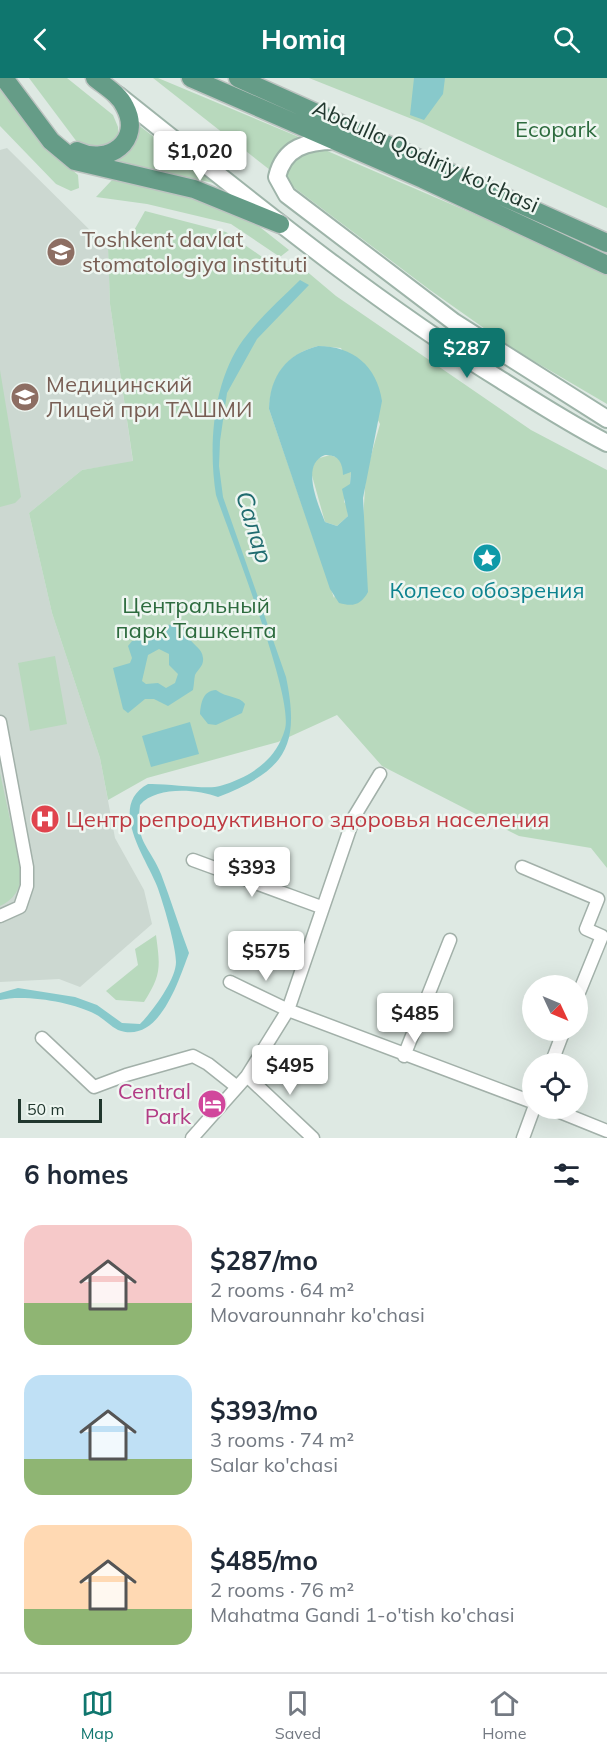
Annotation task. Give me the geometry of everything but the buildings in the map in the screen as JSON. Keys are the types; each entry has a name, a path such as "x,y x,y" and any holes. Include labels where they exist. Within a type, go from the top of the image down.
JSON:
{"main road":[{"path":"4,78 51,141 75,161 194,189 280,224"},
{"path":"19,78 69,145 88,156 110,154 127,140 130,120 117,94 95,78"},
{"name":"Abdulla Qodiriy ko'chasi","path":"191,78 335,141 370,147"},
{"name":"Abdulla Qodiriy ko'chasi","path":"243,80 370,147 607,243"},
{"name":"Abdulla Qodiriy ko'chasi","path":"427,172 607,265"}],"street":[{"path":"117,94 280,224 441,343 580,429 607,443"},
{"path":"335,141 308,142 288,156 277,177 287,195 453,322 607,419"},
{"path":"0,722 27,867 27,886 20,907 0,916"},
{"path":"192,1138 247,1076 288,1010 321,907 354,817 380,774"},
{"path":"193,860 321,907"},
{"path":"522,867 598,899 586,929 602,936 586,975"},
{"path":"404,1056 450,940"},
{"path":"230,982 288,1010 404,1056 522,1098"},
{"path":"42,1038 94,1087 126,1075 193,1056 208,1064 237,1088"},
{"path":"247,1076 313,1138"},
{"path":"523,1138 530,1119"},
{"path":"577,1119 607,1131"}],"shaded area":[{"path":"7,148 108,248 110,304 133,462 82,470 29,513 52,613 100,758 115,838 144,890 152,924 80,987 59,979 0,982 0,150"}],"green space":[{"path":"29,78 67,78 113,115 118,127 118,136 107,148 89,147 77,142"},
{"path":"153,78 158,78 306,140 270,170"},
{"name":"Ecopark","path":"309,78 607,78 607,208 422,123"},
{"path":"0,88 61,160 78,175 79,188 71,191 56,184 0,126"},
{"path":"137,124 214,183 109,161 121,156 129,148"},
{"path":"325,150 607,271 607,404 515,350 430,290 284,180 289,167 299,158"},
{"path":"112,180 210,202 256,224 289,250 280,257 231,224 147,204 96,197"},
{"name":"Центральный парк Ташкента","path":"145,211 226,232 281,270 298,264 336,296 531,430 607,470 607,868 591,848 519,836 382,766 337,715 278,742 147,778 108,800 100,758 52,613 29,513 82,470 133,461 110,304 108,248 120,241 128,241","holes":["318,346 341,348 380,424 366,473 363,520 334,598 269,409 270,397 277,377 289,361"]},
{"path":"0,370 21,497 15,503 0,507"},
{"path":"330,455 338,458 346,471 351,471 350,485 345,489 344,502 347,505 348,516 337,526 325,522 311,472 316,459"},
{"path":"55,656 67,724 30,731 18,663"},
{"path":"0,773 22,875 15,894 0,906"},
{"path":"156,935 157,977 144,1002 116,1000 106,991 138,965 135,949"}],"water":[{"path":"414,78 445,78 443,94 424,120 410,115"},
{"name":"Салар","path":"300,280 309,285 257,339 227,393 219,466 223,497 286,677 291,722 282,754 259,777 218,797 199,792 166,792 147,799 140,805 141,836 161,874 189,953 173,994 156,1020 145,1028 132,1032 118,1030 95,1014 62,1003 22,998 0,1000 0,993 18,988 75,997 97,1005 122,1023 140,1024 157,1004 168,986 176,962 172,935 160,893 133,833 130,819 131,805 136,794 148,784 214,787 242,778 268,759 281,740 285,729 285,711 280,684 259,615 216,495 213,435 219,394 233,356 256,324"},
{"path":"318,346 331,347 352,354 361,360 375,378 382,401 363,498 368,592 362,600 352,605 339,603 330,589 269,409 273,386 282,368 307,350","holes":["325,455 339,460 343,475 351,472 350,484 342,489 348,516 337,526 325,522 312,475 313,467 318,460"]},
{"path":"168,625 180,626 201,652 203,663 195,675 193,690 168,706 154,699 145,699 128,713 123,709 113,668 130,663 132,658 128,646 132,641 152,638","holes":["159,649 169,654 169,665 178,674 175,683 166,688 158,683 146,684 142,681 148,655"]},
{"path":"216,690 243,701 245,704 242,713 216,725 208,724 200,714 205,695"},
{"path":"190,722 199,754 151,767 142,736"}],"place":[{"name":"Toshkent davlat stomatologiya instituti","path":"61,252"},
{"name":"Медицинский Лицей при ТАШМИ","path":"25,397"},
{"name":"Колесо обозрения","path":"487,558"},
{"name":"Центр репродуктивного здоровья населения","path":"45,819"},
{"name":"Central Park","path":"212,1104"}]}
